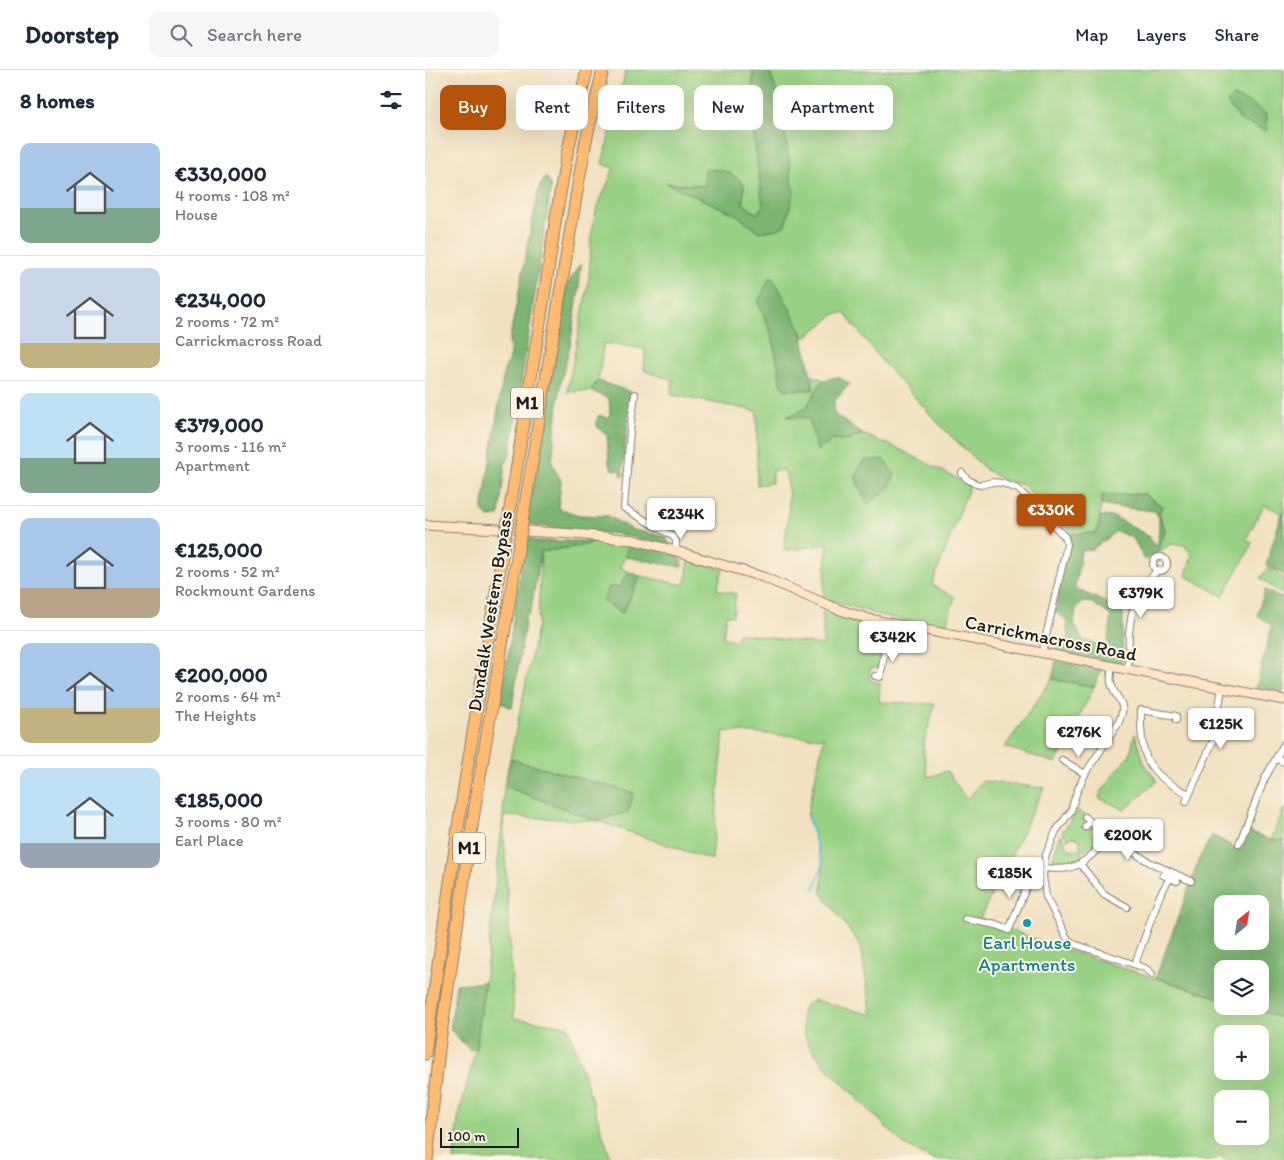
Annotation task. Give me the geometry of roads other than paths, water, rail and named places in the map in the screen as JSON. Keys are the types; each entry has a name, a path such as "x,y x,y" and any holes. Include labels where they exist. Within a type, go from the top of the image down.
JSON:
{"highway":[{"name":"Dundalk Western Bypass","path":"425,1054 504,529 547,284 567,154 587,70"},
{"name":"Dundalk Western Bypass","path":"427,1160 441,1031 475,806 577,191 586,140 603,70"}],"main road":[{"path":"425,525 504,529"},
{"name":"Carrickmacross Road","path":"522,531 634,540 763,577 837,608 890,623 1284,700"}],"street":[{"path":"635,394 624,508 673,537 676,540 676,551"},
{"path":"962,473 967,479 976,484 1001,483 1018,489 1065,537 1067,544 1042,653"},
{"path":"1129,670 1129,624 1138,595 1157,570"},
{"path":"875,676 879,677 890,623"},
{"path":"1111,667 1111,682 1121,700 1122,716 1085,774 1071,811 1061,822 1053,837 1043,868 1043,876 1046,897 1070,941 1135,964 1153,974"},
{"path":"1186,802 1213,741 1222,688"},
{"path":"1176,720 1176,716 1141,710 1141,737 1149,764 1155,772 1173,787 1189,794"},
{"path":"1239,844 1265,778 1284,744"},
{"path":"1276,758 1284,762"},
{"path":"1062,760 1085,774"},
{"path":"1085,827 1088,819 1109,836 1149,862 1188,882"},
{"path":"1043,868 1069,868 1080,864 1098,849 1109,836"},
{"path":"1080,864 1104,894 1127,907"},
{"path":"1135,964 1160,895 1174,879 1163,875"},
{"path":"965,919 1009,930 1030,878 1043,876"}],"waterway":[{"path":"809,815 822,862 822,868 814,889"}],"place":[{"name":"Earl House Apartments","path":"1027,923"}]}
